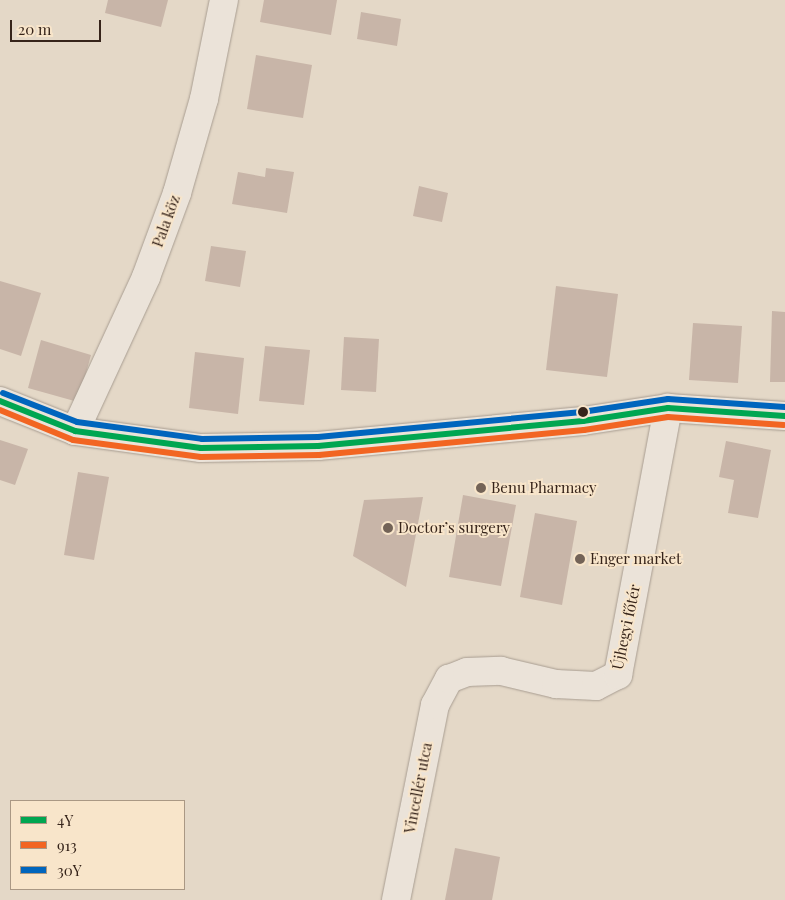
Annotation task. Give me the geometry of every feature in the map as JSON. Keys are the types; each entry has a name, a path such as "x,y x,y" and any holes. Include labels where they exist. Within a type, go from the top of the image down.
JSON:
{"street":[{"name":"Pala köz","path":"76,431 146,277 177,193 204,99 224,0"},
{"path":"0,401 76,431 201,448 318,446 584,421 668,408 785,416"},
{"name":"Újhegyi főtér","path":"449,679 467,672 500,671 556,684 596,686 618,675 668,408"},
{"name":"Vincellér utca","path":"396,900 435,705 449,679"}],"building":[{"path":"108,0 168,0 161,27 105,13"},
{"path":"264,0 337,0 331,35 260,22"},
{"path":"361,12 401,19 397,46 357,39"},
{"path":"256,55 312,65 303,118 247,109"},
{"path":"266,168 294,172 287,213 232,204 238,172 265,177"},
{"path":"419,186 448,193 442,222 413,216"},
{"path":"211,246 246,251 240,287 205,281"},
{"path":"0,281 41,293 21,356 0,349"},
{"path":"556,286 618,294 607,377 546,370"},
{"path":"772,311 785,312 785,382 770,382"},
{"path":"693,323 742,326 738,383 689,380"},
{"path":"344,337 379,339 376,392 341,390"},
{"path":"41,340 91,355 78,402 28,388"},
{"path":"265,346 310,350 304,405 259,401"},
{"path":"195,352 244,358 238,414 189,408"},
{"path":"0,440 28,449 15,485 0,480"},
{"path":"726,441 771,450 758,518 728,513 734,480 719,477"},
{"path":"78,472 109,477 94,560 64,555"},
{"path":"463,495 516,505 501,586 449,577"},
{"name":"Doctor’s surgery","path":"423,497 406,587 353,556 364,500"},
{"path":"535,513 577,521 562,605 520,597"},
{"path":"455,848 500,857 492,900 445,900"}],"transit line":[{"name":"30Y","path":"3,393 77,422 202,439 318,437 582,412 668,399 785,407"},
{"name":"4Y","path":"0,401 75,431 201,448 318,446 583,421 668,408 785,416"},
{"name":"913","path":"0,410 73,440 201,457 319,455 584,430 668,417 784,425"}],"place":[{"name":"Benu Pharmacy","path":"481,488"},
{"name":"Doctor’s surgery","path":"388,528"},
{"name":"Enger market","path":"580,559"}]}
